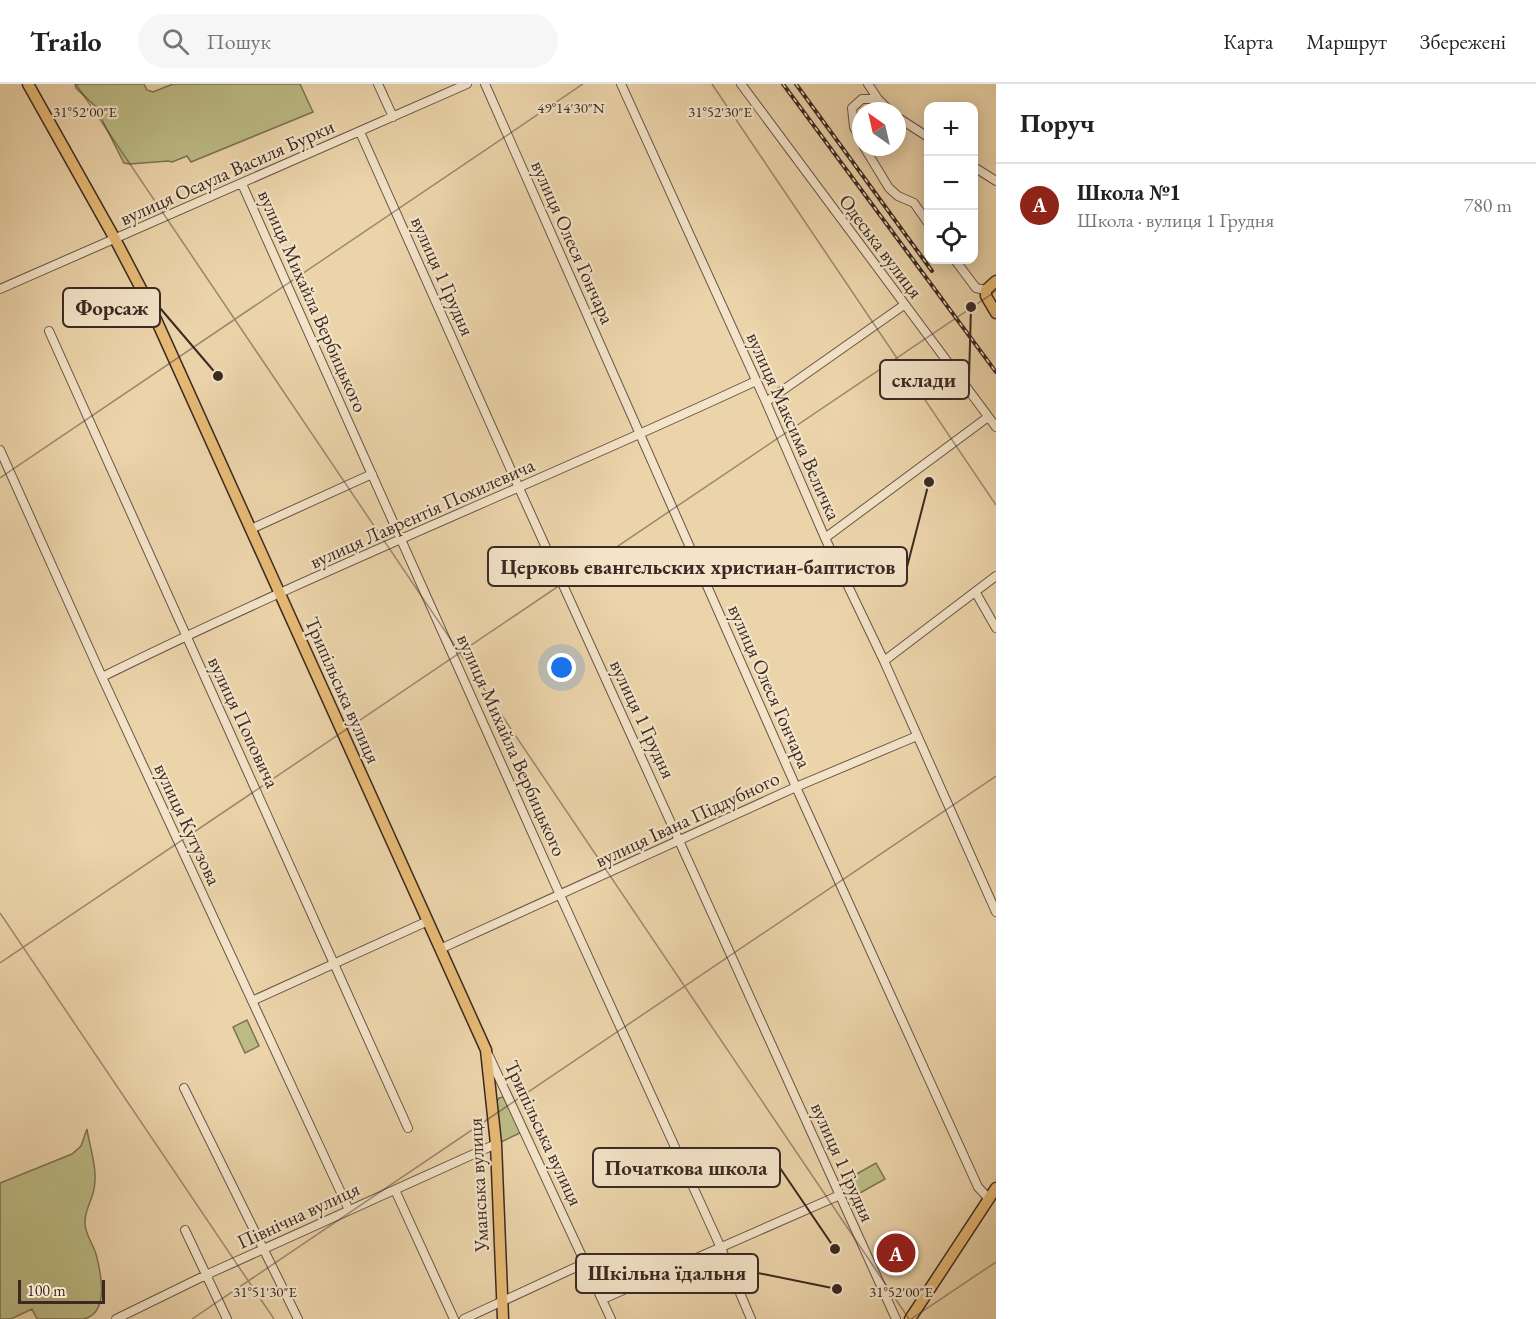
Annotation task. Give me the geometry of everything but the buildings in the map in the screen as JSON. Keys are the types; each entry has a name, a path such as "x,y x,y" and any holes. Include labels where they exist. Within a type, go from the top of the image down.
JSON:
{"main road":[{"name":"Трипільська вулиця","path":"28,84 115,238 154,314 486,1050"},
{"path":"996,281 986,290 986,296 996,312"},
{"name":"Уманська вулиця","path":"486,1050 496,1144 502,1319"},
{"path":"910,1319 996,1188"}],"street":[{"path":"378,84 393,117"},
{"name":"вулиця Осаула Василя Бурки","path":"0,289 466,84"},
{"name":"вулиця Олеся Гончара","path":"485,84 796,787 978,1187 988,1199"},
{"name":"вулиця Максима Величка","path":"621,84 996,912"},
{"name":"Одеська вулиця","path":"741,84 996,427"},
{"path":"868,84 881,102"},
{"path":"859,102 862,99 878,99"},
{"path":"906,123 924,134"},
{"name":"вулиця 1 Грудня","path":"360,132 896,1319"},
{"path":"869,156 889,188 898,196 914,203 924,217"},
{"path":"978,170 996,181"},
{"name":"вулиця Михайла Вербицького","path":"242,184 560,895 722,1248 751,1319"},
{"path":"958,264 976,288 986,290"},
{"path":"766,402 904,305"},
{"name":"вулиця Поповича","path":"49,331 408,1128"},
{"name":"вулиця Лаврентія Похилевича","path":"102,677 186,635 641,435 756,381"},
{"path":"825,538 988,417"},
{"name":"вулиця Кутузова","path":"0,450 102,677 349,1210"},
{"path":"251,529 372,474"},
{"path":"884,661 996,576"},
{"path":"976,593 996,628"},
{"name":"вулиця Івана Піддубного","path":"440,949 796,787 917,736"},
{"path":"252,1001 428,921"},
{"name":"Трипільська вулиця","path":"486,1050 611,1319"},
{"path":"184,1088 298,1319"},
{"name":"Північна вулиця","path":"116,1319 206,1275 496,1144"},
{"path":"395,1190 454,1319"},
{"path":"603,1299 840,1195"},
{"path":"184,1230 227,1319"},
{"path":"464,1319 585,1263"},
{"path":"136,1310 141,1319"}],"shaded area":[{"path":"75,84 144,84 147,90 153,92 173,84 300,84 313,112 191,162 187,156 172,162 130,164 124,163 95,106 76,88"},
{"path":"247,1020 259,1046 245,1053 233,1027"},
{"path":"503,1097 522,1132 499,1143 496,1103 499,1098"},
{"path":"87,1129 95,1182 85,1224 100,1271 102,1292 97,1309 92,1316 83,1319 37,1319 32,1309 11,1319 0,1319 0,1183 72,1154 81,1146"},
{"path":"876,1163 885,1179 853,1197 844,1181"}],"railway":[{"path":"783,84 996,372"},
{"path":"796,84 932,271"}],"place":[{"name":"склади","path":"971,307"},
{"name":"Форсаж","path":"218,376"},
{"name":"Церковь евангельских христиан-баптистов","path":"929,482"},
{"name":"Початкова школа","path":"835,1249"},
{"name":"Школа №1","path":"896,1253"},
{"name":"Шкільна їдальня","path":"837,1289"}]}
